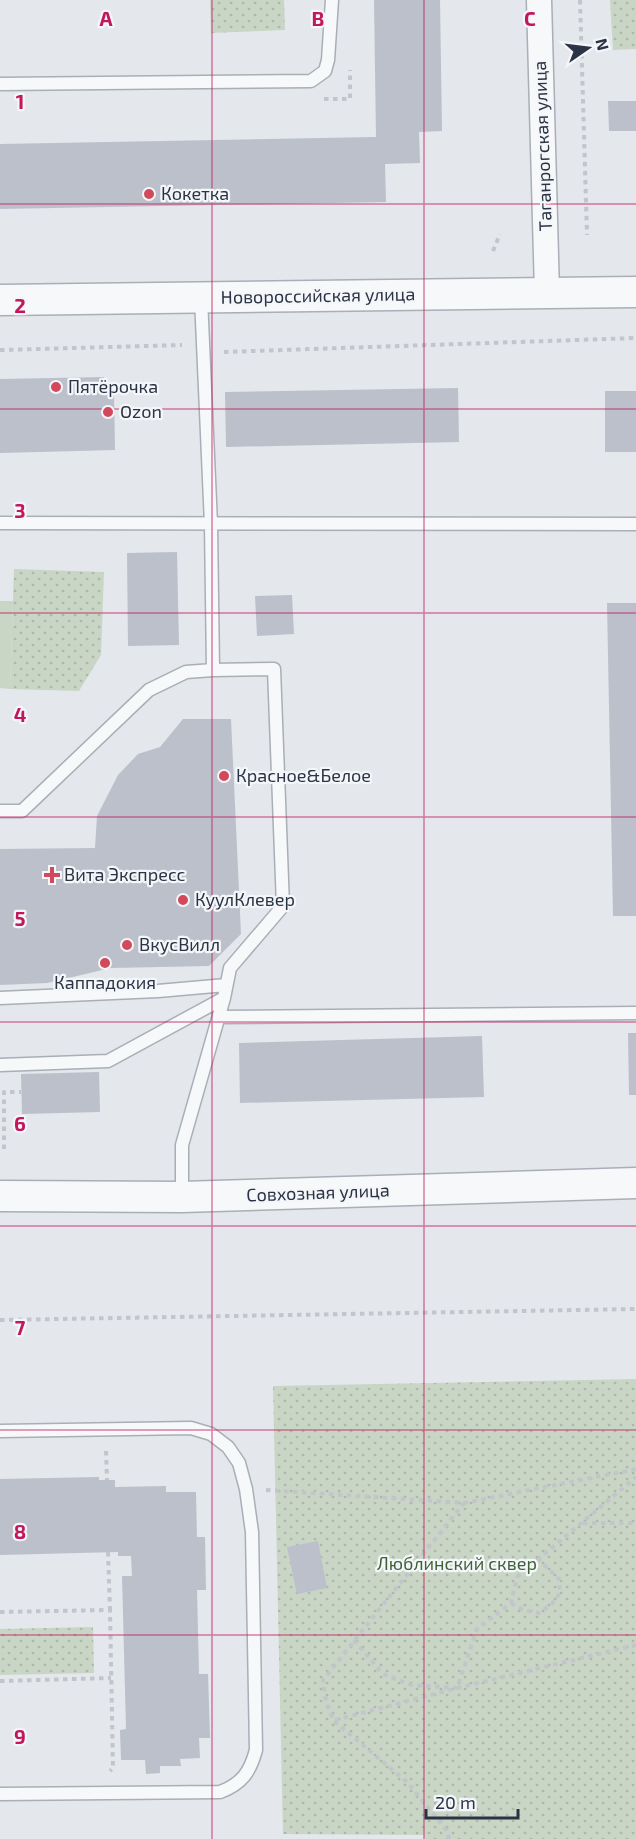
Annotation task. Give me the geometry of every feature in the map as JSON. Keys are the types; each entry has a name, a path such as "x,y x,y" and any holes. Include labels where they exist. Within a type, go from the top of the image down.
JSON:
{"street":[{"name":"Таганрогская улица","path":"539,0 547,293"},
{"name":"Новороссийская улица","path":"0,300 636,292"},
{"name":"Совхозная улица","path":"0,1196 182,1197 636,1184"}],"lane":[{"path":"0,84 311,81 325,71 328,60 332,0"},
{"path":"201,298 211,524 213,670"},
{"path":"0,523 636,524"},
{"path":"0,811 22,811 149,690 186,672 274,669 283,906 230,968 219,1017 182,1144 182,1197"},
{"path":"0,998 158,991 225,991"},
{"path":"0,1065 108,1061 225,991"},
{"path":"219,1017 636,1013"},
{"path":"0,1431 191,1428 211,1434 228,1447 239,1463 246,1490 252,1532 256,1750 251,1768 245,1777 234,1787 220,1792 0,1794"}],"path":[{"path":"580,0 587,235"},
{"path":"493,251 500,234"},
{"path":"0,351 202,345 222,352 636,338"},
{"path":"4,1149 4,1092 21,1092"},
{"path":"0,1320 636,1309"},
{"path":"105,1429 107,1480"},
{"path":"246,1490 464,1503 636,1469"},
{"path":"457,1688 477,1629 511,1603 517,1577 636,1477"},
{"path":"449,1839 448,1832 407,1782 334,1721 326,1701 323,1680 464,1503"},
{"path":"582,1523 636,1523"},
{"path":"108,1552 113,1768"},
{"path":"511,1603 523,1610 539,1613 551,1605 560,1593 558,1579 537,1558"},
{"path":"0,1612 110,1610"},
{"path":"354,1640 383,1674 411,1685 457,1688"},
{"path":"334,1721 457,1688 636,1645"},
{"path":"0,1680 111,1678"}],"green space":[{"path":"210,0 284,0 285,30 211,33"},
{"path":"610,0 636,0 636,49 613,50"},
{"path":"14,569 104,572 101,655 79,691 10,689"},
{"path":"0,601 13,601 10,689 0,688"},
{"name":"Люблинский сквер","path":"636,1379 636,1839 425,1839 424,1835 283,1834 273,1386"},
{"path":"93,1627 94,1673 0,1675 0,1629"}],"building":[{"path":"374,0 440,0 442,131 419,132 420,163 385,164 386,202 0,209 0,144 376,137"},
{"path":"608,101 636,101 636,131 609,131"},
{"path":"104,377 104,394 114,394 115,450 0,453 0,379"},
{"path":"458,388 459,442 226,447 225,392"},
{"path":"605,391 636,391 636,452 605,452"},
{"path":"177,552 179,645 128,646 127,553"},
{"path":"292,595 294,634 257,636 255,596"},
{"path":"607,603 636,603 636,916 613,916"},
{"path":"183,719 231,719 241,934 209,966 111,968 47,983 0,985 0,849 95,848 97,816 118,775 138,754 160,747"},
{"path":"628,1033 636,1033 636,1095 629,1095"},
{"path":"482,1036 484,1097 240,1103 239,1043"},
{"path":"99,1072 100,1112 22,1114 21,1074"},
{"path":"99,1477 99,1480 115,1480 115,1487 166,1486 166,1492 196,1492 197,1537 205,1537 206,1590 197,1590 199,1674 208,1674 210,1738 199,1738 200,1758 180,1759 181,1766 160,1766 160,1773 146,1774 145,1760 121,1760 120,1730 126,1729 122,1576 132,1576 131,1556 118,1556 118,1552 0,1555 0,1479"},
{"path":"318,1541 327,1588 297,1594 287,1547"}],"place":[{"name":"Кокетка","path":"149,194"},
{"name":"Пятёрочка","path":"56,387"},
{"name":"Ozon","path":"108,412"},
{"name":"Красное&Белое","path":"224,776"},
{"name":"Вита Экспресс","path":"52,875"},
{"name":"КуулКлевер","path":"183,900"},
{"name":"ВкусВилл","path":"127,945"},
{"name":"Каппадокия","path":"105,963"}]}
